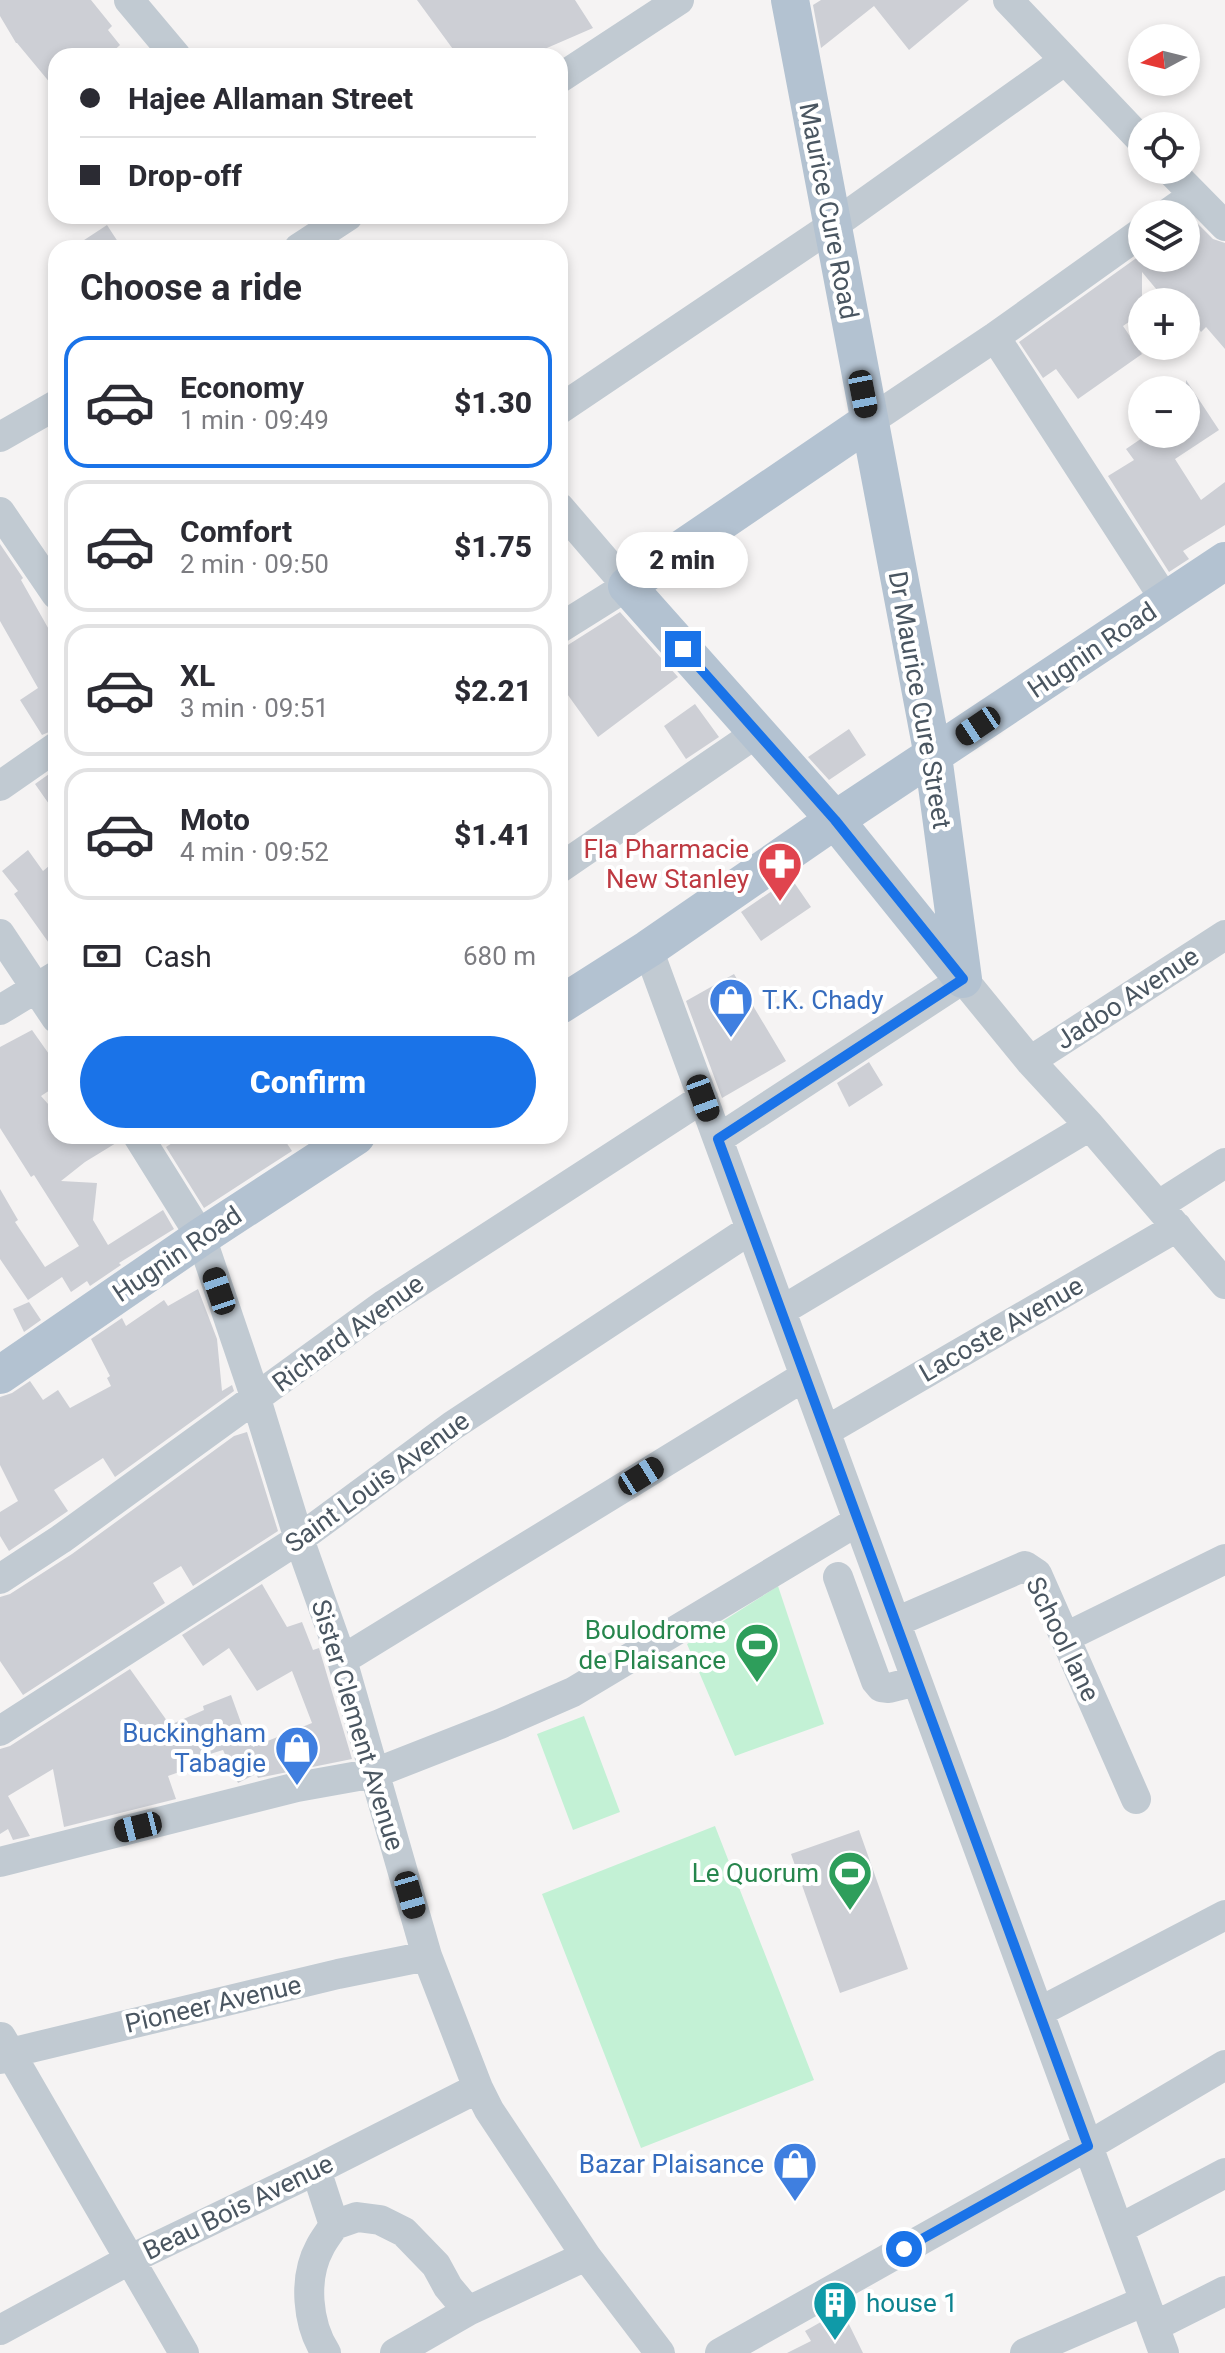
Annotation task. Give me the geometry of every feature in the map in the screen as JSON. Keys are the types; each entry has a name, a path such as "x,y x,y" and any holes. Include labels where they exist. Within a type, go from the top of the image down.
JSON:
{"main road":[{"name":"Maurice Cure Road","path":"790,0 868,422"},
{"path":"868,422 627,586 835,820 963,979"},
{"name":"Dr Maurice Cure Street","path":"868,422 933,756 963,979"},
{"name":"Hugnin Road","path":"568,1000 1225,561"},
{"name":"Hugnin Road","path":"0,1375 201,1237 344,1144"}],"street":[{"path":"129,0 169,48"},
{"path":"568,73 679,0"},
{"path":"1008,0 1128,127"},
{"path":"568,404 832,226 1064,61"},
{"path":"1183,184 1225,226"},
{"path":"1187,200 1194,195"},
{"path":"868,422 995,337 1128,242"},
{"path":"995,337 1166,601"},
{"path":"0,437 48,410"},
{"path":"0,512 48,582"},
{"path":"568,517 627,586 568,623"},
{"path":"568,863 758,732"},
{"path":"0,786 48,753"},
{"path":"0,934 46,982 0,1010"},
{"name":"Jadoo Avenue","path":"1030,1061 1225,935"},
{"path":"648,949 1155,2327"},
{"path":"718,1139 963,979 1030,1061 1225,1284"},
{"name":"Richard Avenue","path":"0,1579 61,1539 385,1304 703,1098"},
{"path":"781,1311 1090,1126"},
{"name":"Sister Clement Avenue","path":"151,1144 201,1237 299,1539 342,1660 427,1956 478,2088 489,2110 586,2256 660,2353"},
{"name":"Lacoste Avenue","path":"826,1431 1168,1216 1225,1163"},
{"name":"Saint Louis Avenue","path":"0,1731 299,1539 452,1426 751,1229"},
{"path":"342,1660 805,1376"},
{"path":"0,1862 297,1787 375,1773 573,1692 858,1521"},
{"name":"School lane","path":"896,1622 1025,1566 1037,1574 1136,1799"},
{"path":"1066,1637 1221,1570"},
{"path":"838,1577 876,1681 881,1687 889,1688 917,1681"},
{"path":"1039,2012 1225,1915"},
{"name":"Pioneer Avenue","path":"3,2049 427,1956"},
{"path":"3,2049 184,2353"},
{"path":"720,2353 1088,2146 1225,2065"},
{"name":"Beau Bois Avenue","path":"0,2330 129,2260 478,2088"},
{"path":"316,2170 334,2225"},
{"path":"1119,2229 1225,2173"},
{"path":"326,2353 308,2304 310,2282 318,2249 334,2225 357,2217 380,2220 404,2232 436,2265 448,2287 468,2311"},
{"path":"395,2353 468,2311 586,2256"},
{"path":"1025,2353 1155,2327 1225,2291"}],"green space":[{"name":"Boulodrome de Plaisance","path":"778,1586 824,1724 735,1756 687,1644"},
{"path":"584,1716 620,1812 573,1830 537,1734"},
{"path":"715,1826 814,2080 641,2148 542,1894"}],"building":[{"path":"0,0 91,0 112,26 108,30 120,45 117,48 48,48 48,80 16,43 0,16"},
{"path":"417,0 575,0 593,28 547,48 452,48"},
{"path":"821,0 969,0 909,50 874,6 821,48 813,5"},
{"path":"107,225 117,240 84,240"},
{"path":"1200,226 1213,239 1225,243 1225,349 1206,327 1200,331 1200,288 1155,288 1142,272 1200,272"},
{"path":"1128,264 1128,272 1142,272 1142,288 1128,288 1128,323 1123,326 1128,333 1128,360 1133,360 1078,399 1056,369 1043,378 1019,342"},
{"path":"1200,401 1219,430 1200,443"},
{"path":"1192,448 1175,459 1201,500 1225,482 1225,525 1183,551 1189,559 1169,572 1108,476 1134,460 1126,449"},
{"path":"0,544 23,578 21,580 48,628 48,732 42,735 20,700 38,688 0,621"},
{"path":"620,612 678,677 598,737 568,695 568,645"},
{"path":"695,704 719,737 686,759 664,726"},
{"path":"849,729 866,755 829,780 808,757"},
{"path":"48,775 48,803 35,784"},
{"path":"28,850 43,871 48,867 48,942 14,894 18,891 2,871"},
{"path":"791,878 811,907 761,941 741,912"},
{"path":"734,974 786,1061 722,1098 686,1001"},
{"path":"32,1030 48,1053 48,1091 41,1096 48,1104 48,1144 114,1144 61,1181 97,1183 93,1220 108,1245 163,1210 174,1229 119,1263 121,1265 90,1286 87,1281 71,1292 62,1277 28,1300 0,1259 0,1189 18,1220 15,1222 45,1267 79,1246 0,1128 0,1047"},
{"path":"869,1062 883,1085 849,1107 837,1083"},
{"path":"171,1144 287,1144 292,1151 204,1208 166,1147"},
{"path":"198,1289 217,1339 222,1391 232,1385 234,1391 115,1477 103,1458 54,1490 68,1511 9,1551 0,1536 0,1512 18,1501 0,1465 0,1397 30,1381 43,1400 58,1390 70,1408 111,1386 107,1378 110,1376 91,1339 122,1318 126,1326 164,1300 168,1306"},
{"path":"29,1302 41,1320 24,1332 13,1309"},
{"path":"247,1432 278,1531 193,1586 181,1566 153,1583 165,1603 23,1695 0,1661 0,1597 10,1594 72,1554 234,1436"},
{"path":"262,1584 287,1627 302,1622 313,1650 319,1648 352,1759 258,1778 256,1774 238,1783 223,1750 194,1759 196,1766 168,1776 176,1799 64,1827 53,1769 8,1796 30,1836 13,1840 8,1829 0,1834 0,1749 10,1746 130,1669 170,1725 204,1710 203,1706 231,1695 244,1731 248,1729 253,1747 312,1723 292,1671 257,1691 229,1648 203,1666 182,1635"},
{"name":"Le Quorum","path":"859,1830 908,1969 840,1993 791,1854"},
{"name":"house 1","path":"842,2310 863,2353 787,2353 811,2341 805,2331"}],"place":[{"name":"Fla Pharmacie New Stanley","path":"780,903"},
{"name":"T.K. Chady","path":"731,1039"},
{"name":"Boulodrome de Plaisance","path":"757,1684"},
{"name":"Buckingham Tabagie","path":"297,1787"},
{"name":"Le Quorum","path":"850,1912"},
{"name":"Bazar Plaisance","path":"795,2203"},
{"name":"house 1","path":"835,2342"}],"route":[{"path":"683,649 835,820 963,979 718,1139 1088,2146 904,2249"}]}
